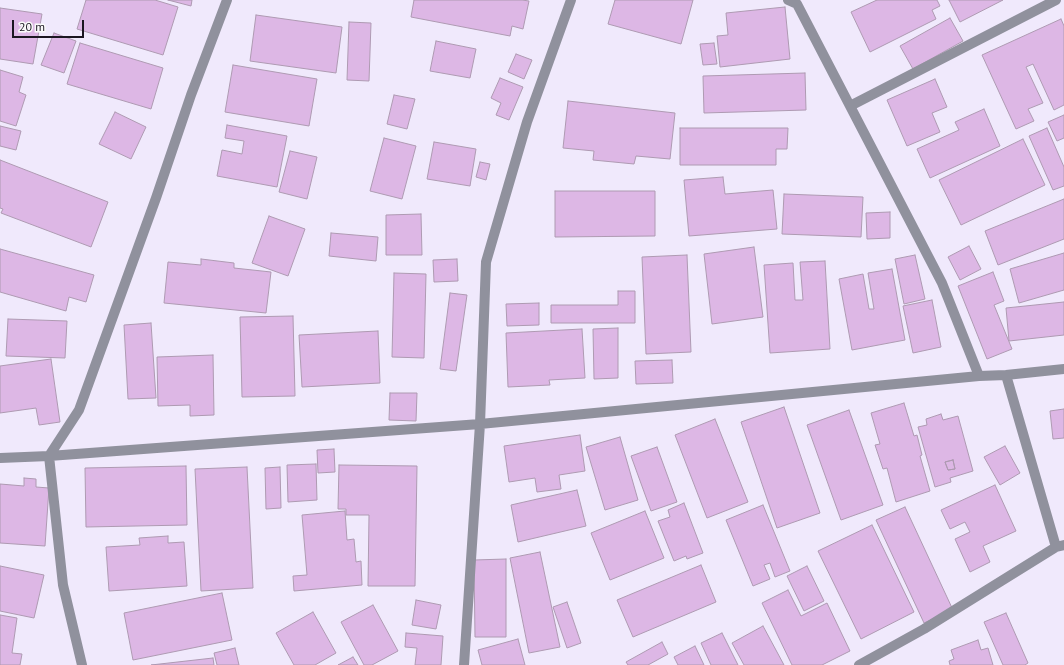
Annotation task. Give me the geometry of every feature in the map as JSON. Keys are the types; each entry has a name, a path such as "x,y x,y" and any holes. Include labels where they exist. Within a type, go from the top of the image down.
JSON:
{"street":[{"path":"82,665 63,585 49,456 79,410 156,198 191,95 227,0"},
{"path":"464,665 480,424 486,262 527,122 571,0"},
{"path":"788,0 797,4 942,283 979,376"},
{"path":"850,106 1056,0"},
{"path":"0,458 49,456 480,424 1064,369"},
{"path":"860,665 924,629 1060,546 1006,375"}],"building":[{"path":"86,0 155,0 178,7 163,55 77,29"},
{"path":"168,0 192,0 191,6"},
{"path":"414,0 529,1 523,29 512,26 510,36 411,17"},
{"path":"615,0 693,0 681,44 608,24"},
{"path":"877,0 937,0 940,6 932,10 936,19 870,52 851,12"},
{"path":"949,0 1003,0 960,22"},
{"path":"785,7 790,59 720,67 717,36 728,35 726,13"},
{"path":"0,8 42,14 33,64 0,59"},
{"path":"256,15 342,27 336,73 250,61"},
{"path":"950,18 963,41 913,69 900,46"},
{"path":"1061,19 1064,26 1064,105 1054,110 1033,64 1026,67 1043,103 1028,109 1034,121 1016,129 982,55"},
{"path":"349,22 371,23 369,81 347,80"},
{"path":"54,33 76,41 64,73 41,65"},
{"path":"436,41 476,49 470,78 430,71"},
{"path":"80,43 163,68 151,109 67,84"},
{"path":"714,43 717,64 703,65 700,44"},
{"path":"516,54 532,60 524,79 508,72"},
{"path":"233,65 317,79 309,126 225,112"},
{"path":"0,70 23,77 19,92 26,95 16,126 0,121"},
{"path":"805,73 806,110 704,113 703,76"},
{"path":"500,78 523,87 509,120 496,115 501,103 491,98"},
{"path":"935,79 947,107 932,113 940,132 907,146 887,100"},
{"path":"394,95 415,99 407,129 387,124"},
{"path":"568,101 675,113 670,159 636,156 634,164 593,160 594,151 563,148"},
{"path":"984,109 1000,146 930,178 917,149 959,130 955,122"},
{"path":"115,112 146,127 131,159 99,144"},
{"path":"1064,115 1064,138 1057,141 1048,122"},
{"path":"227,125 287,136 277,187 217,176 222,150 242,154 244,141 225,138"},
{"path":"0,126 21,131 16,150 0,146"},
{"path":"680,128 788,128 787,149 776,149 776,165 680,165"},
{"path":"1047,128 1064,167 1064,186 1053,190 1029,136"},
{"path":"384,138 416,146 402,199 370,191"},
{"path":"1023,139 1045,185 961,225 939,180"},
{"path":"434,142 476,149 470,186 427,179"},
{"path":"290,151 317,157 307,199 279,192"},
{"path":"0,160 108,202 91,247 1,213 3,209 0,208"},
{"path":"480,162 490,164 486,180 476,177"},
{"path":"723,177 725,194 773,190 777,229 689,236 684,180"},
{"path":"555,191 655,191 655,236 555,237"},
{"path":"784,194 863,197 861,237 782,234"},
{"path":"1064,199 1064,239 998,265 985,231"},
{"path":"890,212 890,238 867,239 866,213"},
{"path":"421,214 422,255 386,255 386,215"},
{"path":"269,216 305,229 288,276 252,263"},
{"path":"331,233 378,237 376,261 329,256"},
{"path":"969,246 981,269 960,280 948,257"},
{"path":"754,247 763,317 712,324 704,254"},
{"path":"0,249 94,275 86,302 69,297 66,311 0,292"},
{"path":"1064,253 1064,290 1019,303 1010,269"},
{"path":"687,255 691,352 646,354 642,257"},
{"path":"915,255 925,299 904,304 895,259"},
{"path":"201,259 234,263 234,268 271,272 266,313 164,303 168,262 201,265"},
{"path":"457,259 458,281 434,282 433,260"},
{"path":"825,261 830,349 770,353 764,265 793,263 795,300 803,300 800,262"},
{"path":"892,269 905,340 852,350 839,279 863,274 869,309 874,309 868,273"},
{"path":"993,272 1004,301 994,305 1012,349 987,359 958,286"},
{"path":"394,273 426,274 424,358 392,357"},
{"path":"618,291 635,291 635,323 551,323 551,305 618,305"},
{"path":"450,293 467,295 456,371 440,369"},
{"path":"932,300 941,347 913,353 903,306"},
{"path":"1064,302 1064,335 1009,341 1006,308"},
{"path":"539,303 539,325 507,326 506,304"},
{"path":"293,316 295,396 242,397 240,317"},
{"path":"8,319 67,321 65,358 6,356"},
{"path":"151,323 156,398 128,399 124,325"},
{"path":"618,328 618,378 594,379 593,329"},
{"path":"582,329 585,378 549,380 550,385 508,387 506,333"},
{"path":"378,331 380,383 302,387 299,335"},
{"path":"213,355 214,415 190,416 190,405 158,406 157,357"},
{"path":"51,359 60,422 39,425 36,408 0,413 0,366"},
{"path":"672,360 673,383 636,384 635,361"},
{"path":"390,393 417,393 416,421 389,420"},
{"path":"904,403 914,436 917,435 922,455 920,456 930,491 896,502 887,468 883,469 875,445 880,444 871,413"},
{"path":"784,407 820,513 777,528 741,422"},
{"path":"1064,409 1064,438 1053,439 1050,411"},
{"path":"849,410 883,505 841,520 807,425"},
{"path":"941,414 943,420 958,416 973,471 950,478 951,482 935,487 918,427 927,425 926,419","holes":["953,460 955,469 948,470 945,462"]},
{"path":"715,419 748,502 707,518 675,435"},
{"path":"580,435 585,471 559,475 561,489 537,492 535,478 509,482 504,446"},
{"path":"620,437 638,500 605,510 586,447"},
{"path":"1005,446 1020,473 1000,485 984,457"},
{"path":"657,447 677,502 651,511 631,456"},
{"path":"334,449 335,472 318,473 317,450"},
{"path":"953,460 955,469 948,470 945,462"},
{"path":"316,464 317,500 288,502 287,465"},
{"path":"339,465 417,466 415,586 368,586 369,515 346,515 346,509 338,509"},
{"path":"186,466 187,525 86,527 85,468"},
{"path":"247,467 253,588 201,591 195,469"},
{"path":"280,467 281,508 266,509 265,468"},
{"path":"24,478 36,479 36,487 49,488 45,546 0,543 0,484 24,486"},
{"path":"995,485 1016,531 983,546 990,562 970,572 955,539 970,532 965,522 950,529 941,510"},
{"path":"577,490 586,526 518,542 511,505"},
{"path":"684,503 703,553 687,559 686,556 674,561 658,521 670,517 668,510"},
{"path":"763,505 790,571 775,577 770,563 764,565 770,579 753,586 726,520"},
{"path":"905,507 953,610 924,623 876,520"},
{"path":"345,511 347,540 354,539 356,562 361,561 362,585 294,591 293,576 307,575 302,515"},
{"path":"645,511 664,558 610,580 591,533"},
{"path":"872,525 914,612 861,639 818,551"},
{"path":"168,536 168,543 184,542 187,586 109,591 106,547 140,545 139,538"},
{"path":"540,552 560,647 529,653 510,558"},
{"path":"506,559 506,637 475,637 474,560"},
{"path":"701,565 716,602 633,637 617,600"},
{"path":"0,566 44,575 34,618 0,611"},
{"path":"807,566 824,601 804,611 787,576"},
{"path":"788,590 801,616 827,603 850,651 822,665 792,665 762,603"},
{"path":"222,593 232,640 133,660 124,613"},
{"path":"416,600 441,605 436,629 412,625"},
{"path":"567,602 581,643 567,648 553,607"},
{"path":"373,605 398,651 372,665 364,665 341,622"},
{"path":"313,612 336,653 315,665 294,665 276,633"},
{"path":"1006,613 1028,663 1025,665 1003,665 984,622"},
{"path":"0,615 17,618 12,653 22,654 20,665 0,665"},
{"path":"763,626 784,665 744,665 732,643"},
{"path":"406,633 443,636 441,665 415,665 417,648 405,647"},
{"path":"722,633 738,665 711,665 701,643"},
{"path":"518,639 525,665 482,665 478,650"},
{"path":"978,640 981,650 988,648 993,665 950,665 949,661 954,659 951,650"},
{"path":"662,642 668,654 648,665 628,665 626,662"},
{"path":"695,646 704,665 678,665 674,657"},
{"path":"235,648 239,665 217,665 214,653"},
{"path":"353,657 358,665 338,665"},
{"path":"213,658 214,665 151,665"}]}
